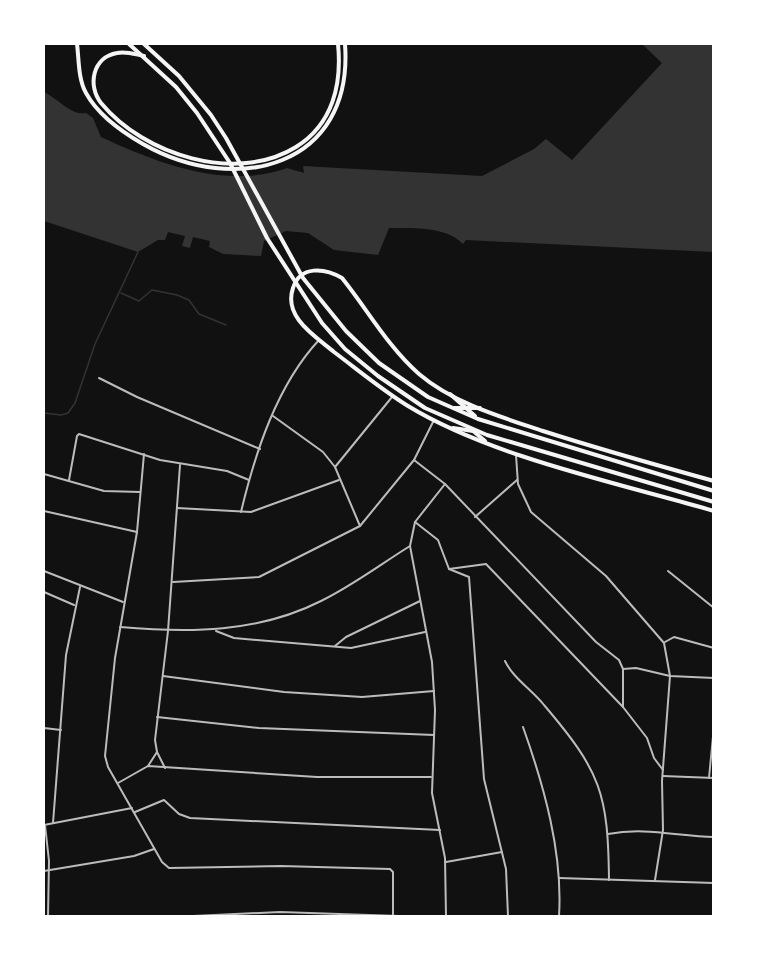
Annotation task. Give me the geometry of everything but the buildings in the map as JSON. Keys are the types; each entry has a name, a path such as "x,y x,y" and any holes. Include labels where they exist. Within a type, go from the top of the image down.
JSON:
{"main road":[{"path":"77,44 85,92 104,115 127,135 174,159 225,170 260,168 277,163 309,146 323,132 337,109 343,90 345,44"},
{"path":"129,44 183,94 218,144 267,238 314,312 345,349 413,401 474,431 485,441"},
{"path":"144,44 179,75 226,138 303,278 322,303 380,363 404,381 443,404 478,419 714,491"},
{"path":"145,57 119,52 102,60 94,74 93,84 100,102 136,134 170,151 212,162 250,163 287,152 302,143 322,121 336,95 340,64 338,44"},
{"path":"478,419 450,394 417,372 392,345 342,278 322,269 309,272 297,280 290,303 303,326 393,396 434,419 516,452 714,511"},
{"path":"450,394 480,408 575,441 714,481"},
{"path":"443,404 480,408"},
{"path":"458,423 487,435"},
{"path":"453,428 474,431 714,502"}],"street":[{"path":"241,512 249,480 273,416 305,354 319,340"},
{"path":"99,378 137,397 260,449"},
{"path":"335,467 393,396"},
{"path":"273,416 323,452 335,467 360,526"},
{"path":"173,582 259,577 360,526 414,460 434,419"},
{"path":"69,480 78,435 180,465 227,471 249,480"},
{"path":"516,452 514,468 531,512 606,576 664,643 670,676 663,770 663,830 656,880"},
{"path":"144,454 137,532 123,602 105,756 108,767 165,866 174,869 281,866 390,869 393,872 393,916"},
{"path":"414,460 445,484 596,642 619,660 623,669 623,707"},
{"path":"165,768 154,740 173,582 180,465"},
{"path":"44,474 104,491 140,492"},
{"path":"177,508 241,512 264,509 339,480"},
{"path":"475,517 517,480"},
{"path":"445,484 415,522 411,546 434,691 431,777 434,809 445,862 446,916"},
{"path":"44,511 137,532"},
{"path":"415,522 438,540 449,569 469,577 484,779 508,879 508,916"},
{"path":"120,627 168,631 214,631 267,622 304,609 355,582 411,546"},
{"path":"449,569 486,564 623,707 647,738 654,758 663,770"},
{"path":"44,571 123,602"},
{"path":"668,571 714,608"},
{"path":"52,823 66,655 80,587"},
{"path":"44,592 75,605"},
{"path":"334,647 346,637 420,601"},
{"path":"214,631 234,638 334,647 354,647 425,632"},
{"path":"664,643 674,637 714,648"},
{"path":"505,661 559,722 588,763 602,794 608,834 609,880"},
{"path":"623,669 636,668 670,676 714,678"},
{"path":"163,676 284,692 362,697 434,691"},
{"path":"157,717 260,728 434,735"},
{"path":"709,778 714,726"},
{"path":"523,727 552,831 560,878 559,916"},
{"path":"44,728 61,730"},
{"path":"118,783 148,766 157,752"},
{"path":"148,766 317,777 431,777"},
{"path":"663,776 714,778"},
{"path":"135,812 164,800 179,814 190,818 440,830"},
{"path":"48,916 49,870 44,825 118,812 132,807"},
{"path":"608,834 629,830 663,830 680,836 714,837"},
{"path":"44,872 134,856 154,849"},
{"path":"445,862 502,852"},
{"path":"560,878 714,884"},
{"path":"193,916 280,912 399,916"}],"shaded area":[{"path":"642,44 713,44 713,252 466,240 463,244 456,238 438,231 389,228 378,255 334,250 308,233 286,231 264,241 261,256 223,254 209,247 210,241 193,237 190,248 182,246 185,236 168,232 165,240 158,240 138,252 44,221 44,92 70,110 86,113 93,118 101,137 168,164 216,175 264,174 287,168 304,173 303,166 482,176 534,149 546,139 572,160 662,63"}],"waterway":[{"path":"44,413 61,415 68,413 75,403 95,344 138,252"},
{"path":"121,293 139,301 152,290 177,295 189,300 199,314 226,325"}]}
